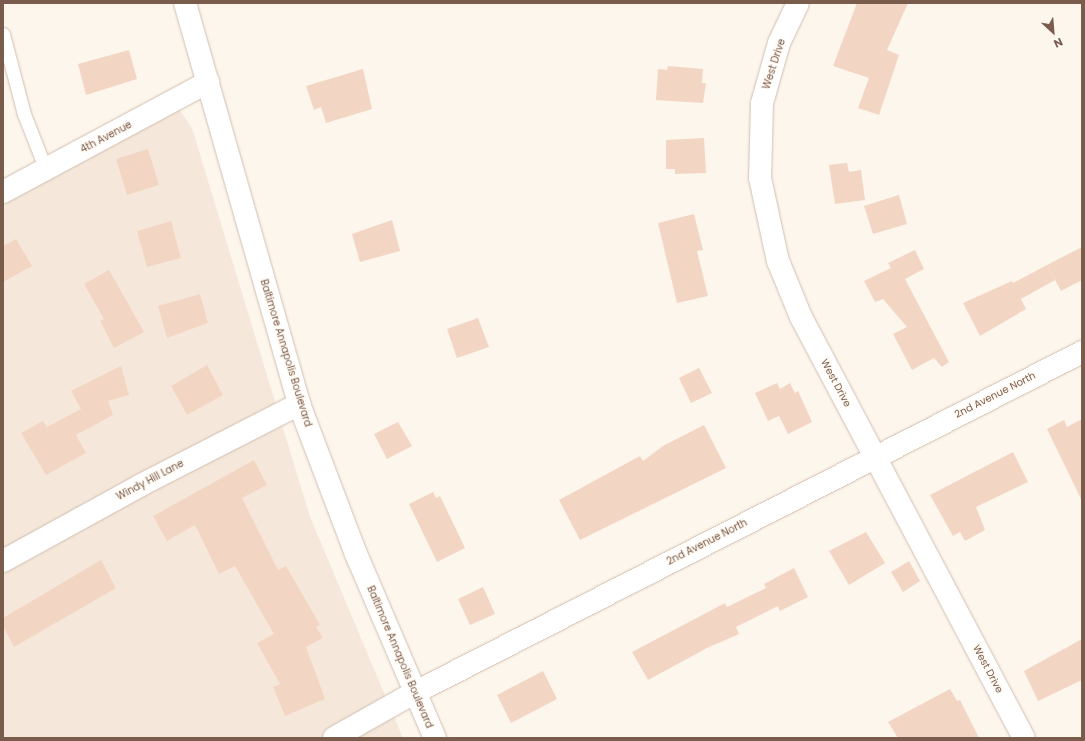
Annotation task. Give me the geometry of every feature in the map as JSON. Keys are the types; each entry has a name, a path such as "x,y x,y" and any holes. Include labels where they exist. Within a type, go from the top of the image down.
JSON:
{"street":[{"name":"Baltimore Annapolis Boulevard","path":"185,3 299,404 356,554 414,693 435,738"},
{"name":"West Drive","path":"798,3 779,43 762,103 760,178 767,218 778,260 801,317 1024,738"},
{"name":"4th Avenue","path":"3,192 208,82"},
{"name":"2nd Avenue North","path":"334,738 414,693 875,456 1082,352"},
{"name":"Windy Hill Lane","path":"3,561 141,484 299,404"}],"lane":[{"path":"3,34 24,114 46,170"}],"shaded area":[{"path":"178,108 192,128 310,517 403,738 3,738 3,205"}],"building":[{"path":"857,3 908,3 887,50 899,55 879,115 858,108 869,78 833,66"},
{"path":"129,50 137,79 86,95 78,64"},
{"path":"668,66 703,69 702,83 706,83 703,103 656,100 658,69 667,70"},
{"path":"363,69 372,109 326,123 321,107 314,110 306,86"},
{"path":"704,138 706,173 675,174 675,169 666,169 666,140"},
{"path":"148,149 159,185 127,195 116,159"},
{"path":"847,163 849,172 861,170 865,200 835,204 829,165"},
{"path":"899,195 907,224 873,234 864,206"},
{"path":"694,214 703,250 697,251 708,296 677,303 658,223"},
{"path":"392,220 400,251 360,262 352,234"},
{"path":"171,221 181,258 147,267 137,231"},
{"path":"16,239 32,266 3,282 3,246"},
{"path":"1082,247 1082,280 1061,291 1047,265"},
{"path":"915,250 924,269 905,279 949,362 942,367 934,358 912,370 893,334 907,327 883,299 875,302 864,281 891,268 888,263"},
{"path":"1047,265 1055,280 1021,299 1026,309 980,336 963,303 1012,281 1013,283"},
{"path":"109,270 144,332 114,348 100,321 104,319 84,284"},
{"path":"200,294 208,323 167,338 158,306"},
{"path":"478,318 489,347 457,358 447,329"},
{"path":"207,365 223,395 187,415 171,386"},
{"path":"121,366 129,395 108,401 113,415 76,435 86,453 46,475 21,433 43,421 47,427 81,409 71,391"},
{"path":"699,368 712,393 691,403 679,378"},
{"path":"777,383 780,389 790,383 795,393 798,391 812,422 788,434 779,416 768,421 755,393"},
{"path":"1082,419 1082,501 1047,429 1064,420 1067,427"},
{"path":"398,422 412,446 387,459 374,434"},
{"path":"704,425 726,468 580,540 559,500 640,456 643,461 663,446"},
{"path":"1013,452 1028,482 976,507 985,530 965,541 960,532 953,536 930,495"},
{"path":"254,460 267,485 242,498 278,570 286,566 320,625 316,627 323,638 306,647 325,699 285,716 273,687 280,684 257,643 274,634 235,566 219,574 195,525 167,541 153,516"},
{"path":"433,492 436,498 440,496 465,548 437,562 409,504"},
{"path":"866,532 885,563 849,585 829,551"},
{"path":"101,560 116,588 14,647 3,626 3,618"},
{"path":"909,561 920,581 903,592 891,572"},
{"path":"794,568 808,597 780,611 778,606 736,627 739,634 707,648 648,680 632,652 725,603 727,607 766,588 764,584"},
{"path":"483,587 495,614 470,625 458,599"},
{"path":"1082,639 1082,680 1038,701 1024,671"},
{"path":"543,671 557,699 511,723 497,695"},
{"path":"950,689 957,701 960,700 979,738 898,738 888,722"}]}
